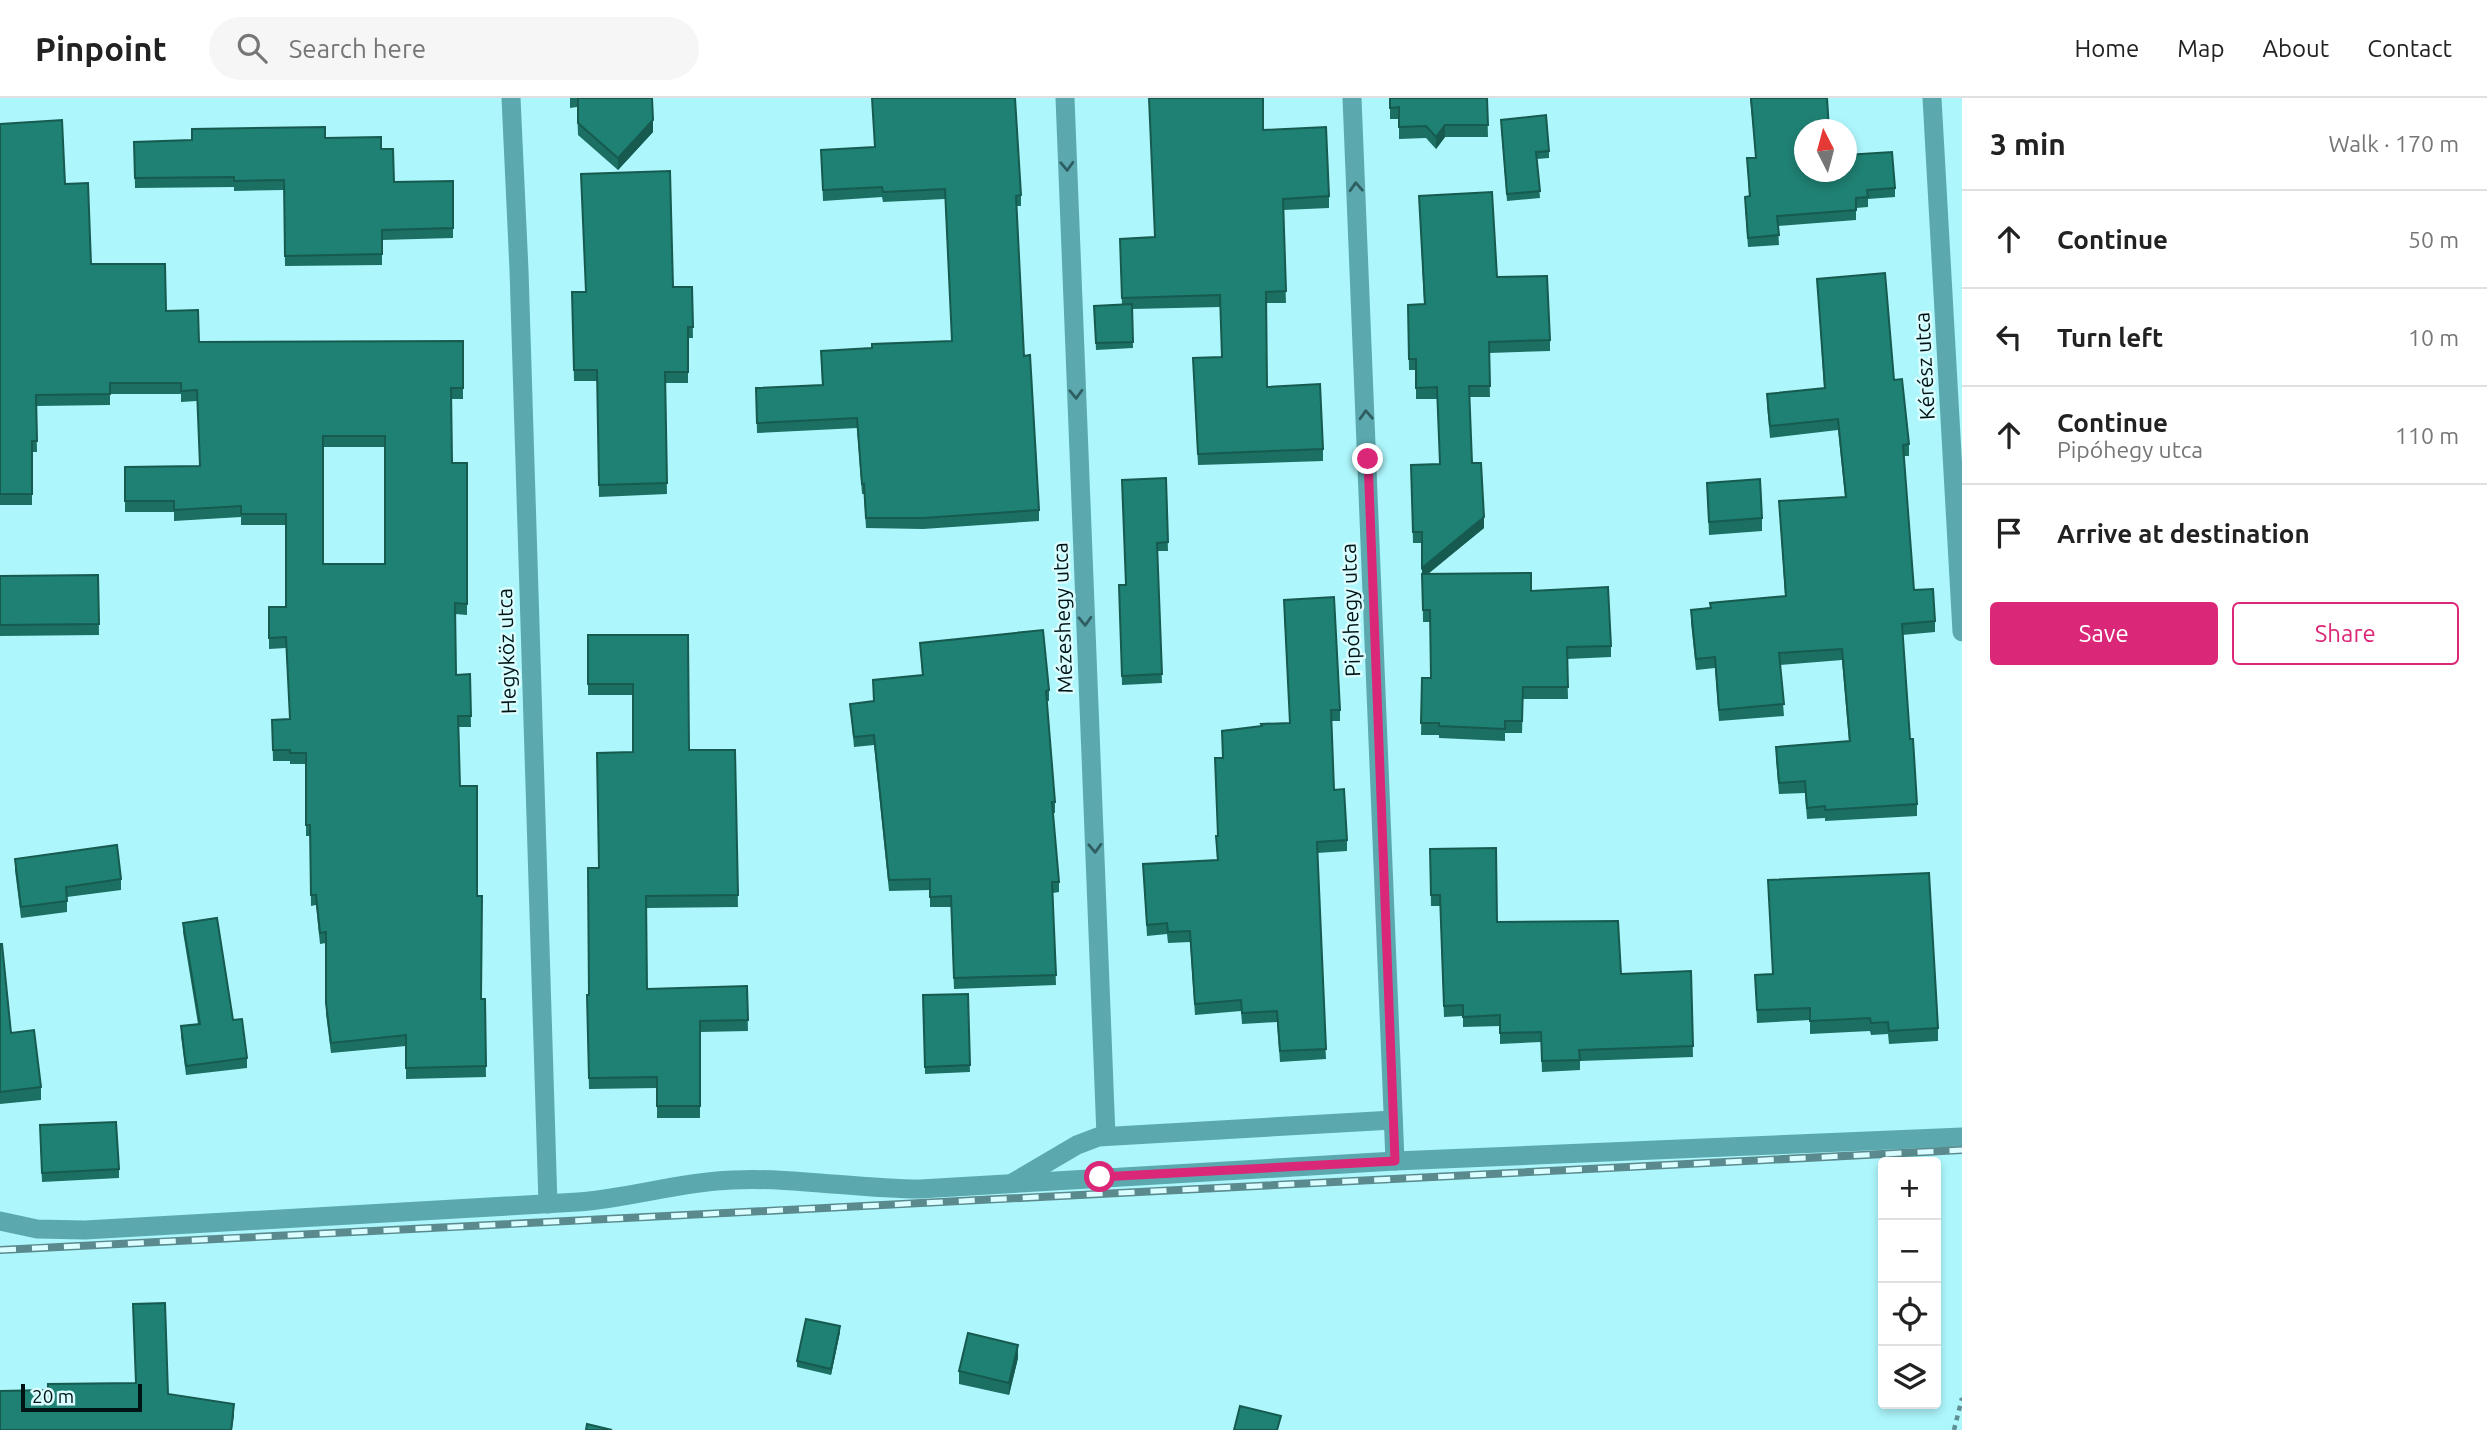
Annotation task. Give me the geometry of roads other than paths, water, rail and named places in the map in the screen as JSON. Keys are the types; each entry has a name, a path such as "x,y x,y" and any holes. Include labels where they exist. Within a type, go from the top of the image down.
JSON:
{"street":[{"name":"Hegyköz utca","path":"511,98 519,270 548,1204"},
{"name":"Mézeshegy utca","path":"1065,98 1106,1136"},
{"name":"Pipóhegy utca","path":"1352,98 1395,1161"},
{"name":"Kérész utca","path":"1932,98 1962,632"},
{"path":"1012,1183 1077,1145 1106,1136 1393,1119"},
{"path":"0,1221 37,1229 85,1230 548,1204 606,1199 697,1182 769,1178 900,1189 1395,1161 1962,1137"}],"railway":[{"path":"0,1250 1962,1150"}]}
